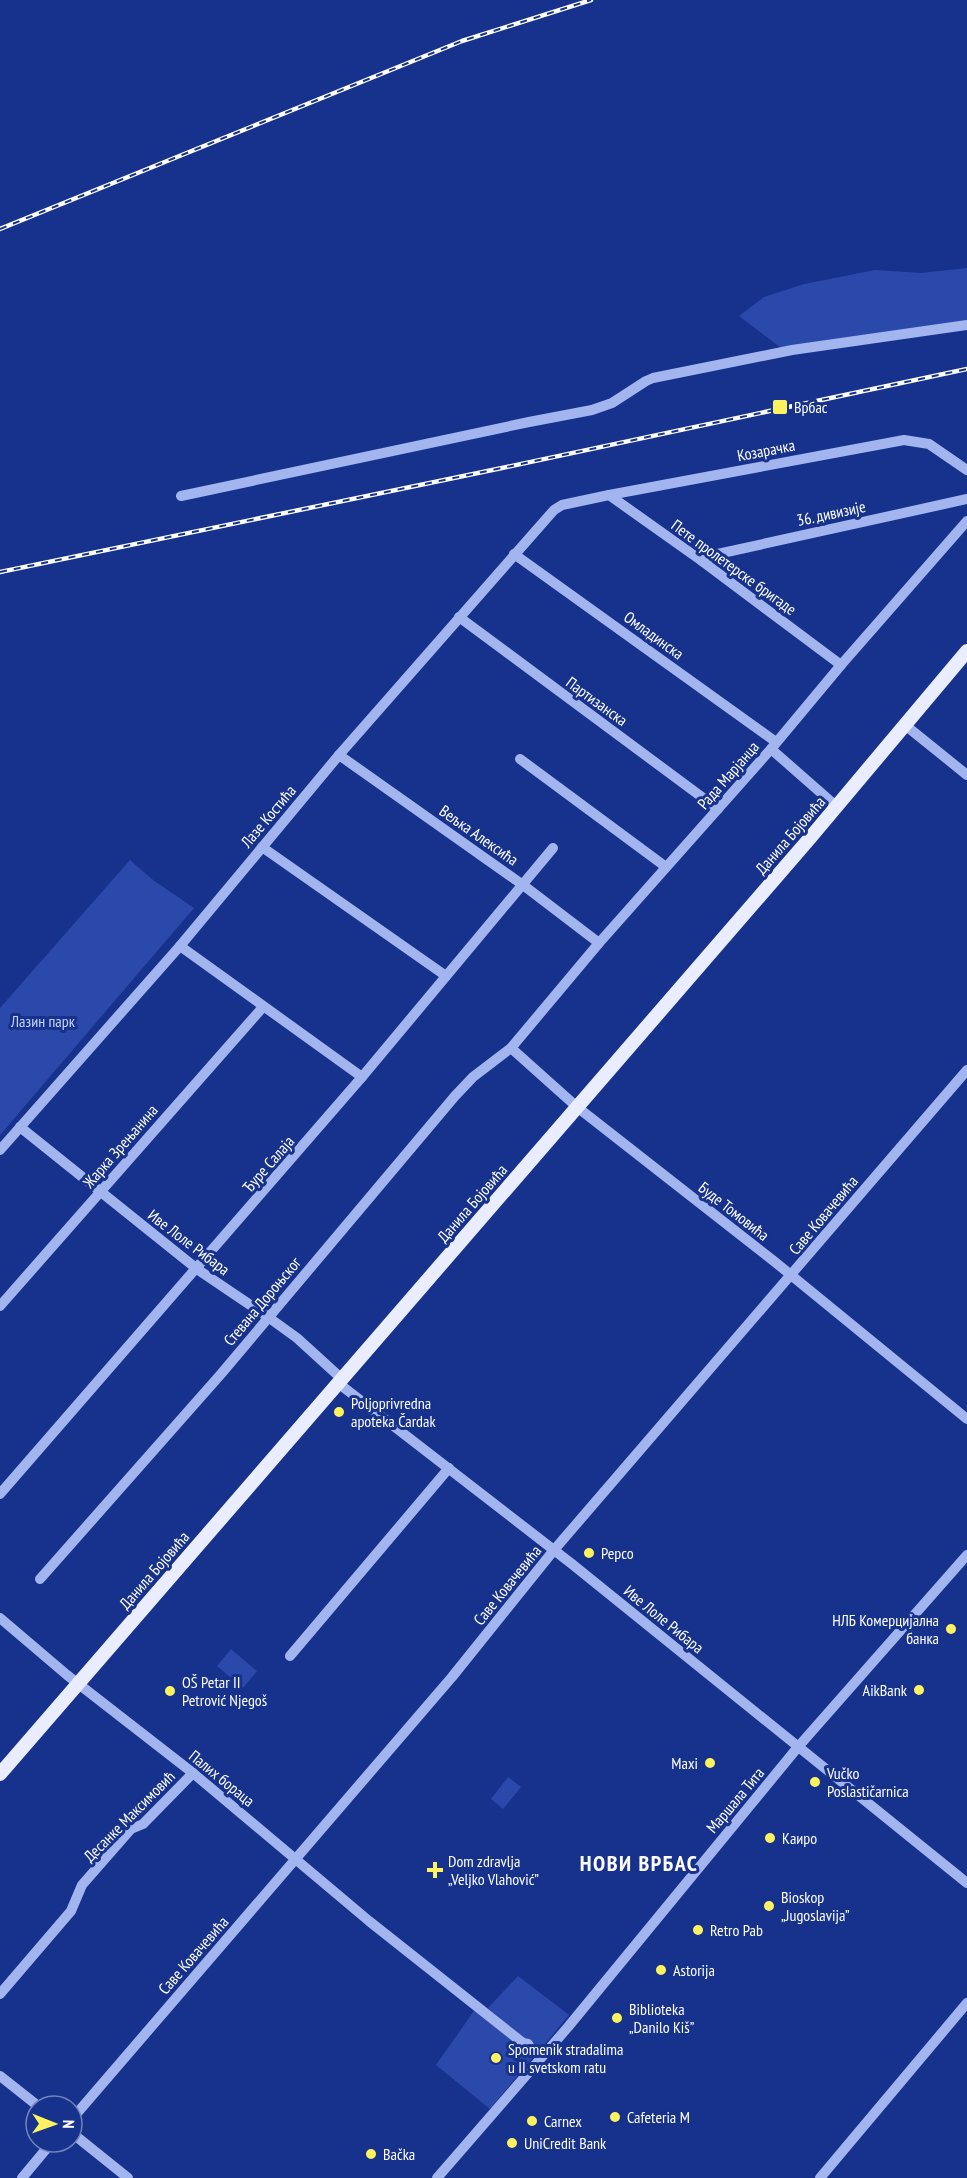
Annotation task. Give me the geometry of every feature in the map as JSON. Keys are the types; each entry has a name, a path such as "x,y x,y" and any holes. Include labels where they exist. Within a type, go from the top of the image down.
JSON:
{"main road":[{"name":"Данила Бојовића","path":"0,1773 577,1107 967,651"}],"street":[{"path":"181,496 592,410 612,403 653,378 792,350 967,325"},
{"name":"Козарачка","path":"562,505 904,440 929,444 967,470"},
{"name":"Пете пролетерске бригаде","path":"609,495 841,664"},
{"name":"36. дивизије","path":"702,561 713,555 967,499"},
{"name":"Лазе Костића","path":"0,1150 180,946 339,755 547,516 562,505"},
{"name":"Рада Марјанца","path":"511,1048 599,943 967,521"},
{"name":"Омладинска","path":"514,554 773,745 836,806"},
{"name":"Партизанска","path":"459,617 718,809"},
{"path":"905,725 967,775"},
{"name":"Вељка Алексића","path":"339,755 523,885 599,943"},
{"path":"520,759 666,867"},
{"path":"262,847 446,976"},
{"name":"Ђуре Салаја","path":"0,1494 362,1077 553,848"},
{"path":"180,946 362,1077"},
{"name":"Жарка Зрењанина","path":"0,1306 263,1007"},
{"name":"Буде Томовића","path":"511,1048 577,1107 792,1275 967,1419"},
{"name":"Стевана Дороњског","path":"40,1579 221,1374 455,1096 473,1077 511,1048"},
{"name":"Саве Ковачевића","path":"84,2105 452,1677 554,1550 967,1070"},
{"name":"Иве Лоле Рибара","path":"20,1127 197,1269 297,1338 340,1381 554,1550 967,1883"},
{"path":"290,1656 449,1468"},
{"name":"Маршала Тита","path":"437,2178 541,2057 798,1747 967,1555"},
{"name":"Палих бораца","path":"1,1621 193,1773 369,1921 541,2057"},
{"name":"Десанке Максимовић","path":"0,1994 72,1911 82,1885 131,1829 143,1824 193,1773"},
{"path":"820,2178 967,2003"},
{"path":"0,2076 24,2095"},
{"path":"84,2143 128,2178"},
{"path":"22,2178 42,2154"}],"green space":[{"path":"967,268 967,325 785,351 739,316 764,297 804,284 875,270 921,273"},
{"name":"Лазин парк","path":"130,860 153,880 194,908 0,1135 0,1008"},
{"path":"231,1649 257,1671 243,1688 217,1666"},
{"path":"508,1777 521,1787 503,1809 491,1799"},
{"path":"518,1976 569,2015 539,2051 488,2008"},
{"path":"476,2008 534,2056 490,2109 436,2065"}],"railway":[{"path":"0,229 462,41 591,0"},
{"path":"0,572 967,369"}],"place":[{"name":"Врбас","path":"780,407"},
{"name":"Poljoprivredna apoteka Čardak","path":"339,1412"},
{"name":"Pepco","path":"589,1553"},
{"name":"НЛБ Комерцијална банка","path":"951,1629"},
{"name":"AikBank","path":"919,1690"},
{"name":"OŠ Petar II Petrović Njegoš","path":"170,1691"},
{"name":"Maxi","path":"710,1763"},
{"name":"Vučko Poslastičarnica","path":"815,1782"},
{"name":"Каиро","path":"770,1838"},
{"name":"Dom zdravlja „Veljko Vlahović”","path":"435,1870"},
{"name":"Bioskop „Jugoslavija”","path":"769,1906"},
{"name":"Retro Pab","path":"698,1930"},
{"name":"Astorija","path":"661,1970"},
{"name":"Biblioteka „Danilo Kiš”","path":"617,2018"},
{"name":"Spomenik stradalima u II svetskom ratu","path":"496,2058"},
{"name":"Cafeteria M","path":"615,2117"},
{"name":"Carnex","path":"532,2121"},
{"name":"UniCredit Bank","path":"512,2143"},
{"name":"Bačka","path":"371,2154"}],"district":[{"name":"НОВИ ВРБАС","path":"639,1863"}]}
